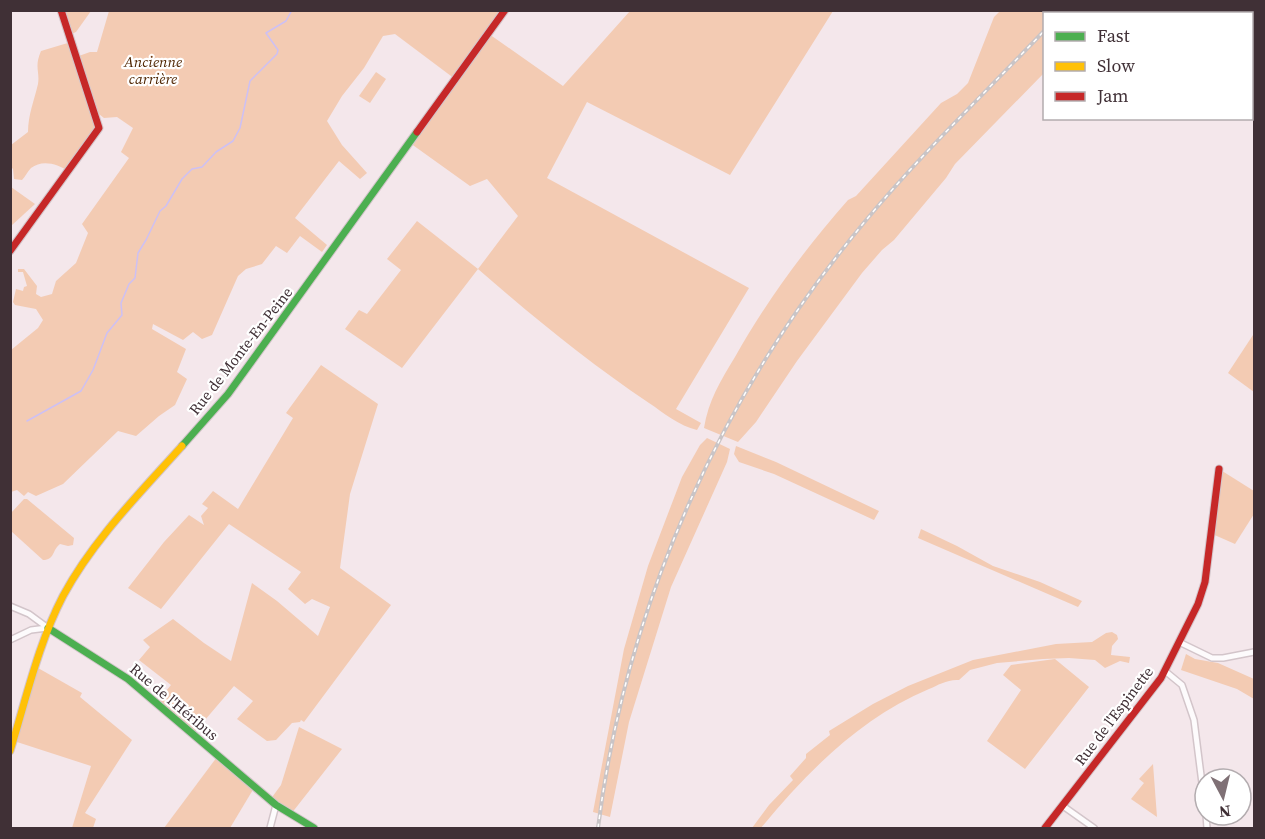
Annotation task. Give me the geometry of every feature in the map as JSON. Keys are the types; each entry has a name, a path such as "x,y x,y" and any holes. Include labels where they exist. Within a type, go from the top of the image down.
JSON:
{"street":[{"path":"10,251 99,128 61,10"},
{"name":"Rue de Monte-En-Peine","path":"10,751 48,628 81,566 128,506 228,394 505,10"},
{"name":"Rue de l'Espinette","path":"1047,828 1165,671 1198,604 1205,582 1219,469"},
{"path":"10,606 29,614 48,628"},
{"path":"10,640 31,630 48,628"},
{"name":"Rue de l'Héribus","path":"48,628 128,679 276,805 314,828"},
{"path":"1179,642 1212,658 1254,652"},
{"path":"1165,671 1182,685 1194,720 1200,767"},
{"path":"270,828 276,805"},
{"path":"1063,806 1094,828"}],"green space":[{"path":"61,11 91,11 76,32 69,35"},
{"name":"Ancienne carrière","path":"109,11 505,11 489,34 563,86 630,11 833,11 730,175 587,102 547,178 749,288 676,409 701,423 697,430 672,419 583,356 478,269 518,216 487,179 470,186 410,143 455,79 395,34 383,36 327,121 342,145 367,173 360,179 339,161 295,218 327,245 322,252 300,236 287,253 276,246 262,264 246,269 238,276 212,335 202,339 193,332 183,340 153,324 152,329 186,349 177,372 187,379 175,405 136,436 118,431 63,484 36,496 28,492 24,496 17,490 11,492 11,350 38,328 43,320 36,309 15,305 13,302 16,289 23,291 27,286 23,272 18,272 18,269 24,269 37,286 36,294 41,297 52,294 56,281 76,263 88,233 82,224 129,158 121,152 133,128 117,117 104,118 95,111 99,128 68,171 60,166 45,163 35,165 22,180 14,179 11,167 11,145 28,132 38,84 38,61 41,51 71,42 76,57 97,52"},
{"path":"1000,11 1101,11 1043,12 1043,74 955,164 894,240 862,273 797,361 756,422 738,442 704,428 720,382 760,315 787,276 848,200 856,196 941,103 957,94 968,83 994,17"},
{"path":"376,72 386,79 370,103 359,96"},
{"path":"10,187 35,204 11,226"},
{"path":"417,221 478,269 402,368 345,329 359,310 367,314 401,270 387,259"},
{"path":"1254,336 1254,392 1228,373"},
{"path":"321,365 378,404 350,494 340,568 391,605 304,722 301,720 292,723 276,740 267,741 237,719 253,701 234,686 193,734 156,703 171,685 139,660 150,647 143,640 173,619 231,661 252,583 318,636 330,607 312,599 305,604 288,589 301,572 229,524 161,609 128,588 164,542 189,515 204,525 201,516 208,508 202,504 213,491 238,509 293,418 286,413"},
{"path":"707,438 730,449 727,462 671,587 629,722 610,817 593,812 624,649 648,566 682,477 700,445"},
{"path":"736,446 776,462 879,511 874,520 774,474 739,462 734,454"},
{"path":"1219,469 1254,491 1254,514 1235,544 1210,533"},
{"path":"24,499 27,499 74,538 73,545 60,544 52,557 43,560 11,531 11,513"},
{"path":"921,529 993,566 1040,582 1082,601 1078,607 918,538"},
{"path":"1112,632 1117,635 1118,639 1112,646 1111,655 1130,657 1129,663 1120,661 1105,668 1095,660 1069,658 997,663 970,670 959,680 943,683 904,701 880,715 836,748 761,828 752,828 769,805 793,780 790,776 806,758 806,754 830,735 829,731 873,704 908,686 973,660 1056,644 1092,642"},
{"path":"1186,654 1195,659 1218,663 1254,679 1254,699 1237,689 1181,670"},
{"path":"1055,659 1089,687 1025,769 987,741 1021,690 1003,675 1011,665"},
{"path":"38,668 82,693 80,697 132,740 85,813 96,819 93,828 72,828 91,766 17,742"},
{"path":"299,727 342,749 291,814 270,800 281,785"},
{"path":"217,757 254,788 230,828 164,828"},
{"path":"1153,764 1157,817 1131,799 1144,783 1139,779"}],"waterway":[{"path":"27,421 81,391 93,370 107,333 122,315 121,303 129,284 135,278 138,253 160,211 166,206 182,179 192,169 202,167 216,152 233,141 240,128 250,81 277,54 278,50 266,33 286,21 292,10"}],"railway":[{"path":"598,828 612,745 631,663 657,582 689,504 726,429 768,356 815,286 867,219 932,147 1043,32"}],"traffic: fast":[{"path":"182,446 228,394 417,132"},
{"path":"48,628 128,679 276,805 314,828"}],"traffic: slow":[{"path":"10,751 39,653 63,596 103,536 182,446"}],"traffic: jam":[{"path":"10,251 99,128 61,10"},
{"path":"417,132 505,10"},
{"path":"1045,828 1161,678 1198,604 1205,582 1219,469"}]}
